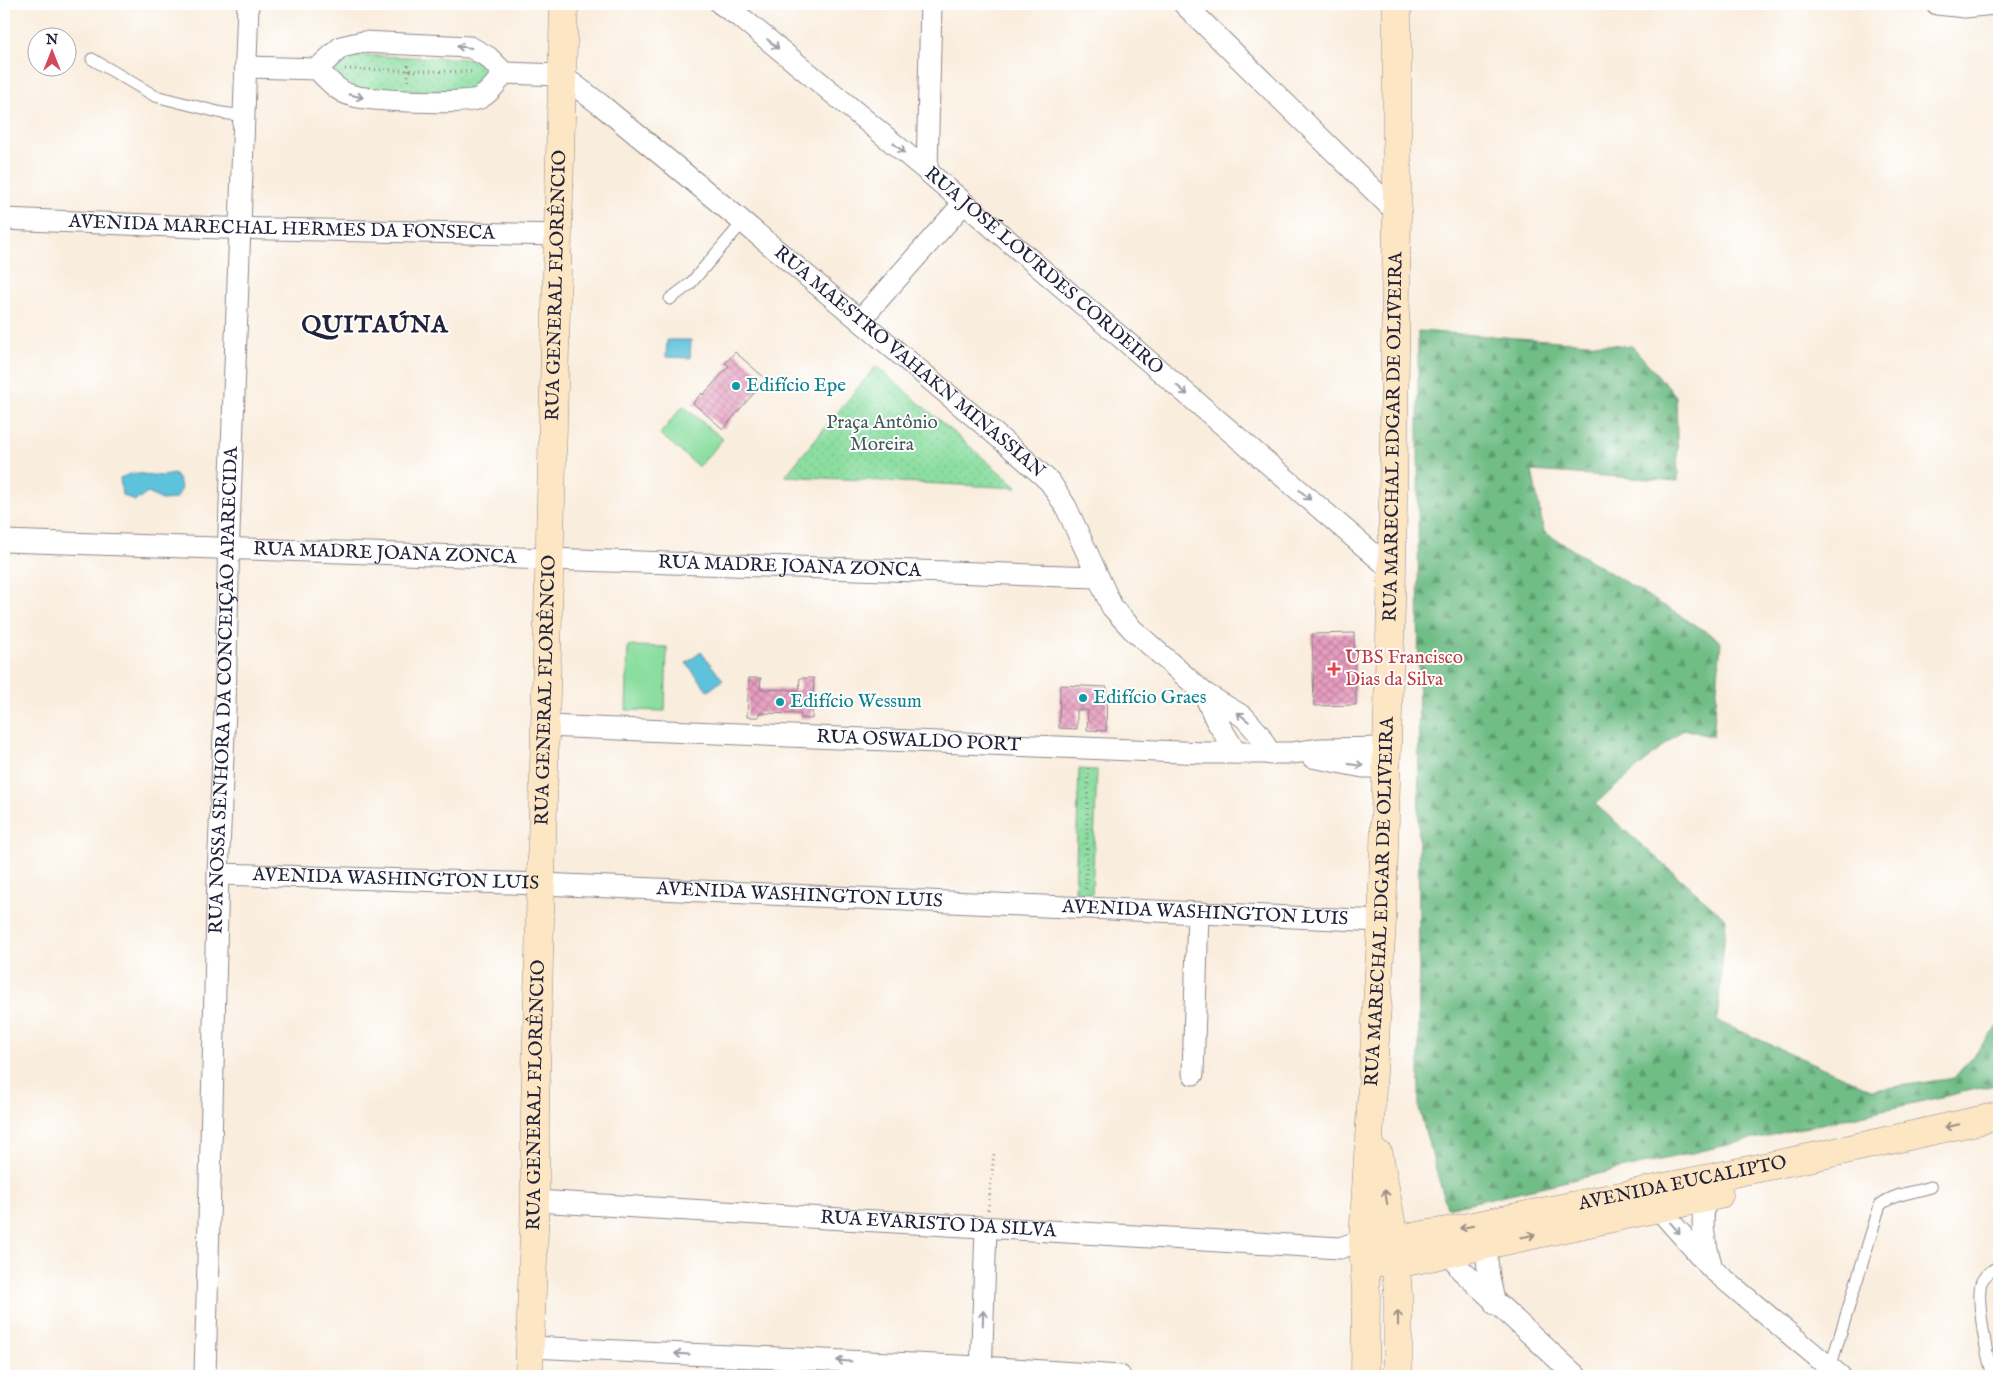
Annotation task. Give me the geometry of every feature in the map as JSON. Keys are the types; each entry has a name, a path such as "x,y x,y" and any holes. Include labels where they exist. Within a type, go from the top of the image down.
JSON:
{"main road":[{"name":"RUA GENERAL FLORÊNCIO","path":"529,1376 536,1201 536,1111 545,726 564,4"},
{"name":"RUA MARECHAL EDGAR DE OLIVEIRA","path":"1365,1376 1356,1250 1370,1109 1382,921 1393,538 1397,213 1396,4"},
{"name":"RUA MARECHAL EDGAR DE OLIVEIRA","path":"1370,1109 1394,1250 1398,1296 1398,1376"},
{"name":"AVENIDA EUCALIPTO","path":"1356,1250 1450,1252 1487,1245 1813,1157 1999,1116"},
{"name":"AVENIDA EUCALIPTO","path":"1394,1250 1453,1230 1651,1200 1706,1198 1999,1135"}],"street":[{"name":"RUA NOSSA SENHORA DA CONCEIÇÃO APARECIDA","path":"206,1376 218,874 248,4"},
{"name":"RUA JOSÉ LOURDES CORDEIRO","path":"721,4 744,12 1392,570"},
{"path":"927,171 931,4"},
{"path":"1184,4 1397,213"},
{"path":"1937,4 1965,7 1994,4"},
{"path":"317,69 340,47 353,44 409,44 470,47 488,57 504,73 561,75"},
{"path":"246,67 317,69 340,90 349,95 363,98 468,102 480,98 491,90 504,73"},
{"name":"RUA MAESTRO VAHAKN MINASSIAN","path":"561,75 601,105 743,222 1050,482 1066,507 1112,607 1132,629 1204,693 1244,717 1259,734 1270,754"},
{"path":"860,320 964,203"},
{"name":"AVENIDA MARECHAL HERMES DA FONSECA","path":"4,219 240,228 559,235"},
{"path":"1361,543 1393,538"},
{"name":"RUA MADRE JOANA ZONCA","path":"4,542 1097,577"},
{"name":"RUA MAESTRO VAHAKN MINASSIAN","path":"1204,693 1215,718 1236,753"},
{"name":"RUA OSWALDO PORT","path":"545,726 1236,753 1292,753 1321,749 1386,757"},
{"name":"AVENIDA WASHINGTON LUIS","path":"218,874 542,884 1382,921"},
{"path":"1193,1074 1198,913"},
{"path":"1706,1198 1703,1214 1703,1234 1712,1269"},
{"path":"1651,1200 1712,1269 1835,1372"},
{"name":"RUA EVARISTO DA SILVA","path":"536,1201 1356,1250"},
{"path":"981,1372 986,1228"},
{"path":"1487,1245 1486,1258 1495,1304"},
{"path":"1450,1252 1461,1270 1495,1304 1576,1376"},
{"path":"529,1347 981,1372 1120,1376"}],"lane":[{"path":"92,59 155,96 222,114 244,116"},
{"path":"670,299 690,284 730,240 743,222"},
{"path":"1835,1372 1880,1205 1893,1198 1932,1187"},
{"path":"1994,1376 1988,1354 1978,1293 1981,1281 1999,1266"}],"path":[{"path":"408,100 409,44"},
{"path":"317,69 504,73"},
{"path":"1086,907 1088,748"},
{"path":"986,1228 994,1153"}],"green space":[{"path":"349,55 476,59 489,74 479,93 349,89 334,70"},
{"path":"1418,331 1632,346 1676,396 1678,481 1532,471 1544,532 1721,641 1713,737 1684,729 1595,804 1726,919 1717,1021 1873,1090 1954,1078 1999,1025 1999,1084 1447,1208 1419,1109"},
{"name":"Praça Antônio Moreira","path":"876,366 1018,488 785,476"},
{"path":"683,406 723,439 699,467 660,434"},
{"path":"628,646 667,647 665,711 626,710"},
{"path":"1079,769 1097,770 1092,894 1075,893"}],"water":[{"path":"667,340 691,340 690,358 666,357"},
{"path":"133,473 161,476 174,474 179,480 181,489 176,499 162,500 148,493 135,501 122,495 120,478"},
{"path":"701,652 723,680 708,691 686,663"}],"building":[{"name":"Edifício Epe","path":"735,352 766,379 723,429 693,403 702,393 703,395 729,366 725,363"},
{"name":"UBS Francisco Dias da Silva","path":"1354,633 1356,705 1314,706 1312,634"},
{"name":"Edifício Wessum","path":"749,678 761,678 760,689 799,690 800,678 814,678 812,719 800,718 801,714 759,713 759,717 747,717"},
{"name":"Edifício Graes","path":"1060,685 1107,687 1106,731 1087,730 1088,710 1077,710 1077,729 1059,728"}],"place":[{"name":"Edifício Epe","path":"736,386"},
{"name":"UBS Francisco Dias da Silva","path":"1334,669"},
{"name":"Edifício Graes","path":"1083,698"},
{"name":"Edifício Wessum","path":"780,702"}],"district":[{"name":"QUITAÚNA","path":"375,325"}]}
